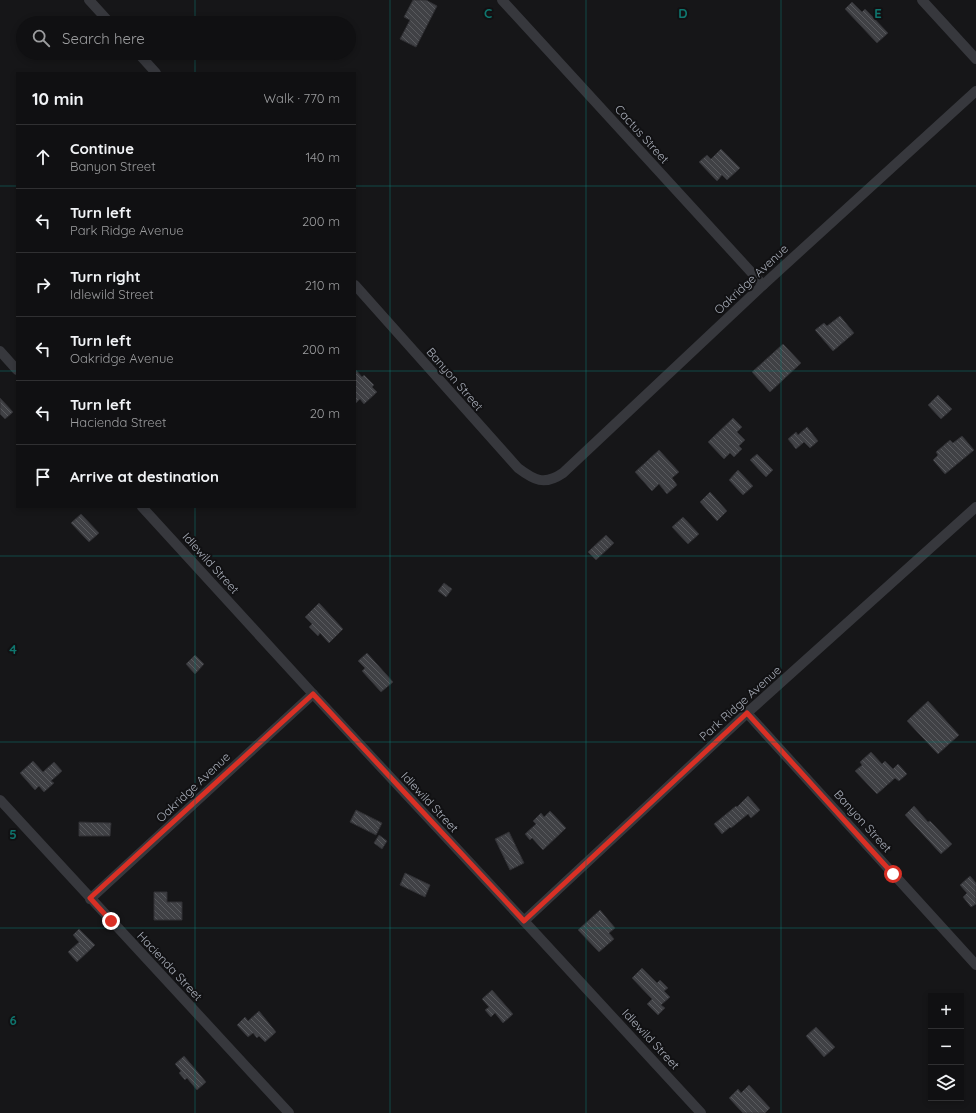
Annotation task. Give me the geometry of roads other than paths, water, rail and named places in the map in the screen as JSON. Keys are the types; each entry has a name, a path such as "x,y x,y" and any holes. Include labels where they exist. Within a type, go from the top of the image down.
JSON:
{"street":[{"path":"89,0 104,16"},
{"name":"Cactus Street","path":"502,0 763,285"},
{"path":"922,0 976,59"},
{"path":"144,60 155,72"},
{"name":"Oakridge Avenue","path":"543,481 555,478 563,473 763,285 976,91"},
{"name":"Banyon Street","path":"356,286 507,457 529,476 543,481"},
{"path":"0,351 16,369"},
{"name":"Idlewild Street","path":"143,508 701,1113"},
{"name":"Park Ridge Avenue","path":"524,921 747,713 975,511"},
{"name":"Oakridge Avenue","path":"90,898 313,694"},
{"name":"Banyon Street","path":"747,713 976,965"},
{"name":"Hacienda Street","path":"0,800 289,1113"}]}
